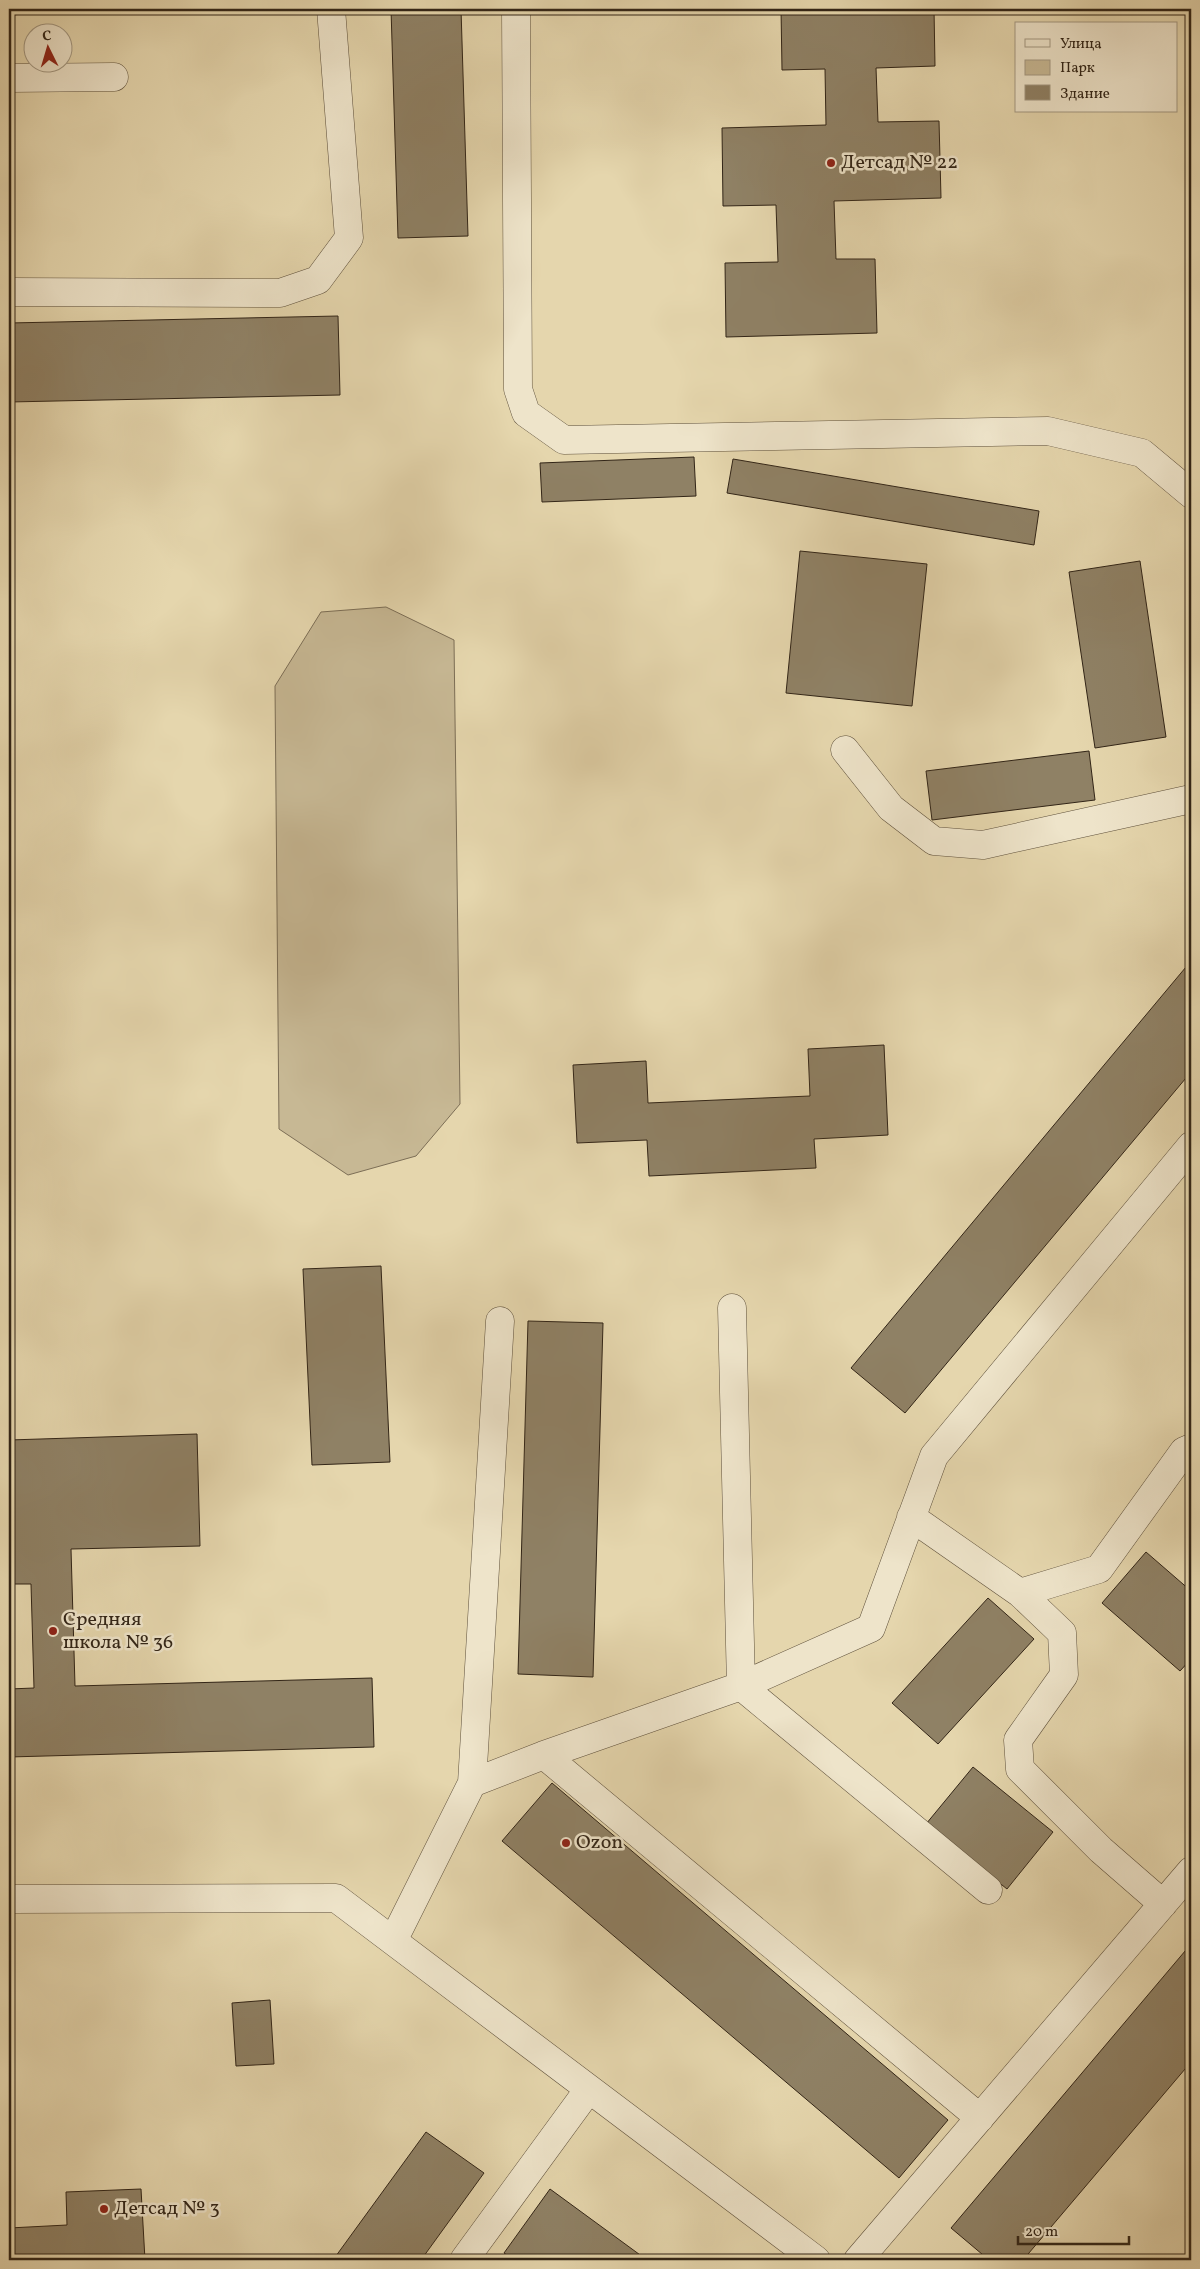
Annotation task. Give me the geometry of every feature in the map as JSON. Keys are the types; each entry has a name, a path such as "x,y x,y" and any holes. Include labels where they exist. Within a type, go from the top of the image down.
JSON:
{"street":[{"path":"9,292 280,293 318,280 349,238 331,9"},
{"path":"516,9 518,388 526,413 534,419 564,440 1048,431 1142,453 1191,494"},
{"path":"9,78 114,77"},
{"path":"845,750 891,808 934,841 983,845 1191,799"},
{"path":"472,1783 544,1755 741,1686 871,1628 934,1456 1191,1146"},
{"path":"732,1308 741,1686 988,1890"},
{"path":"392,1941 472,1783 500,1320"},
{"path":"1020,1593 1098,1569 1184,1451 1191,1448"},
{"path":"911,1517 1020,1593 1062,1633 1064,1675 1018,1740 1020,1769 1101,1850 1163,1904"},
{"path":"544,1755 980,2118"},
{"path":"858,2260 1191,1871"},
{"path":"9,1899 336,1898 816,2260"},
{"path":"464,2260 589,2089"}],"green space":[{"path":"386,607 454,640 460,1104 416,1156 348,1175 279,1129 275,686 321,612"}],"building":[{"path":"9,9 27,9 27,14 9,15"},
{"path":"391,9 461,9 468,236 398,238"},
{"name":"Детсад № 22","path":"781,9 934,9 935,66 876,68 878,122 939,121 941,198 834,201 836,259 875,259 877,333 726,337 725,263 778,262 776,205 723,206 722,128 826,125 825,69 782,70"},
{"path":"338,316 340,395 9,402 9,323"},
{"path":"694,457 696,496 542,502 540,463"},
{"path":"733,459 1039,511 1034,545 727,493"},
{"path":"800,551 927,564 912,706 786,693"},
{"path":"1140,561 1166,737 1095,748 1069,572"},
{"path":"1089,751 1095,800 932,820 926,771"},
{"path":"1191,961 1191,1072 905,1413 851,1368"},
{"path":"884,1045 888,1135 814,1139 816,1168 649,1176 647,1140 577,1143 573,1065 646,1061 648,1103 810,1096 808,1049"},
{"path":"381,1266 390,1462 312,1465 303,1269"},
{"path":"528,1321 603,1323 593,1677 518,1674"},
{"name":"Средняя школа № 36","path":"197,1434 200,1546 71,1549 75,1686 372,1678 374,1747 9,1757 9,1689 34,1688 31,1584 9,1584 9,1440"},
{"path":"1146,1552 1191,1591 1191,1659 1180,1671 1102,1603"},
{"path":"988,1598 1034,1639 938,1744 892,1703"},
{"path":"973,1767 1053,1832 1007,1889 926,1824"},
{"path":"552,1783 948,2120 899,2178 502,1841"},
{"path":"1191,1944 1191,2062 1023,2260 989,2260 951,2228"},
{"path":"270,2000 274,2064 236,2066 232,2003"},
{"path":"426,2132 484,2173 421,2260 333,2260"},
{"name":"Детсад № 3","path":"141,2189 145,2260 9,2260 9,2228 67,2225 66,2192"},
{"path":"550,2189 647,2260 514,2260 504,2253"}],"place":[{"name":"Детсад № 22","path":"831,163"},
{"name":"Средняя школа № 36","path":"53,1631"},
{"name":"Ozon","path":"566,1843"},
{"name":"Детсад № 3","path":"104,2209"}]}
